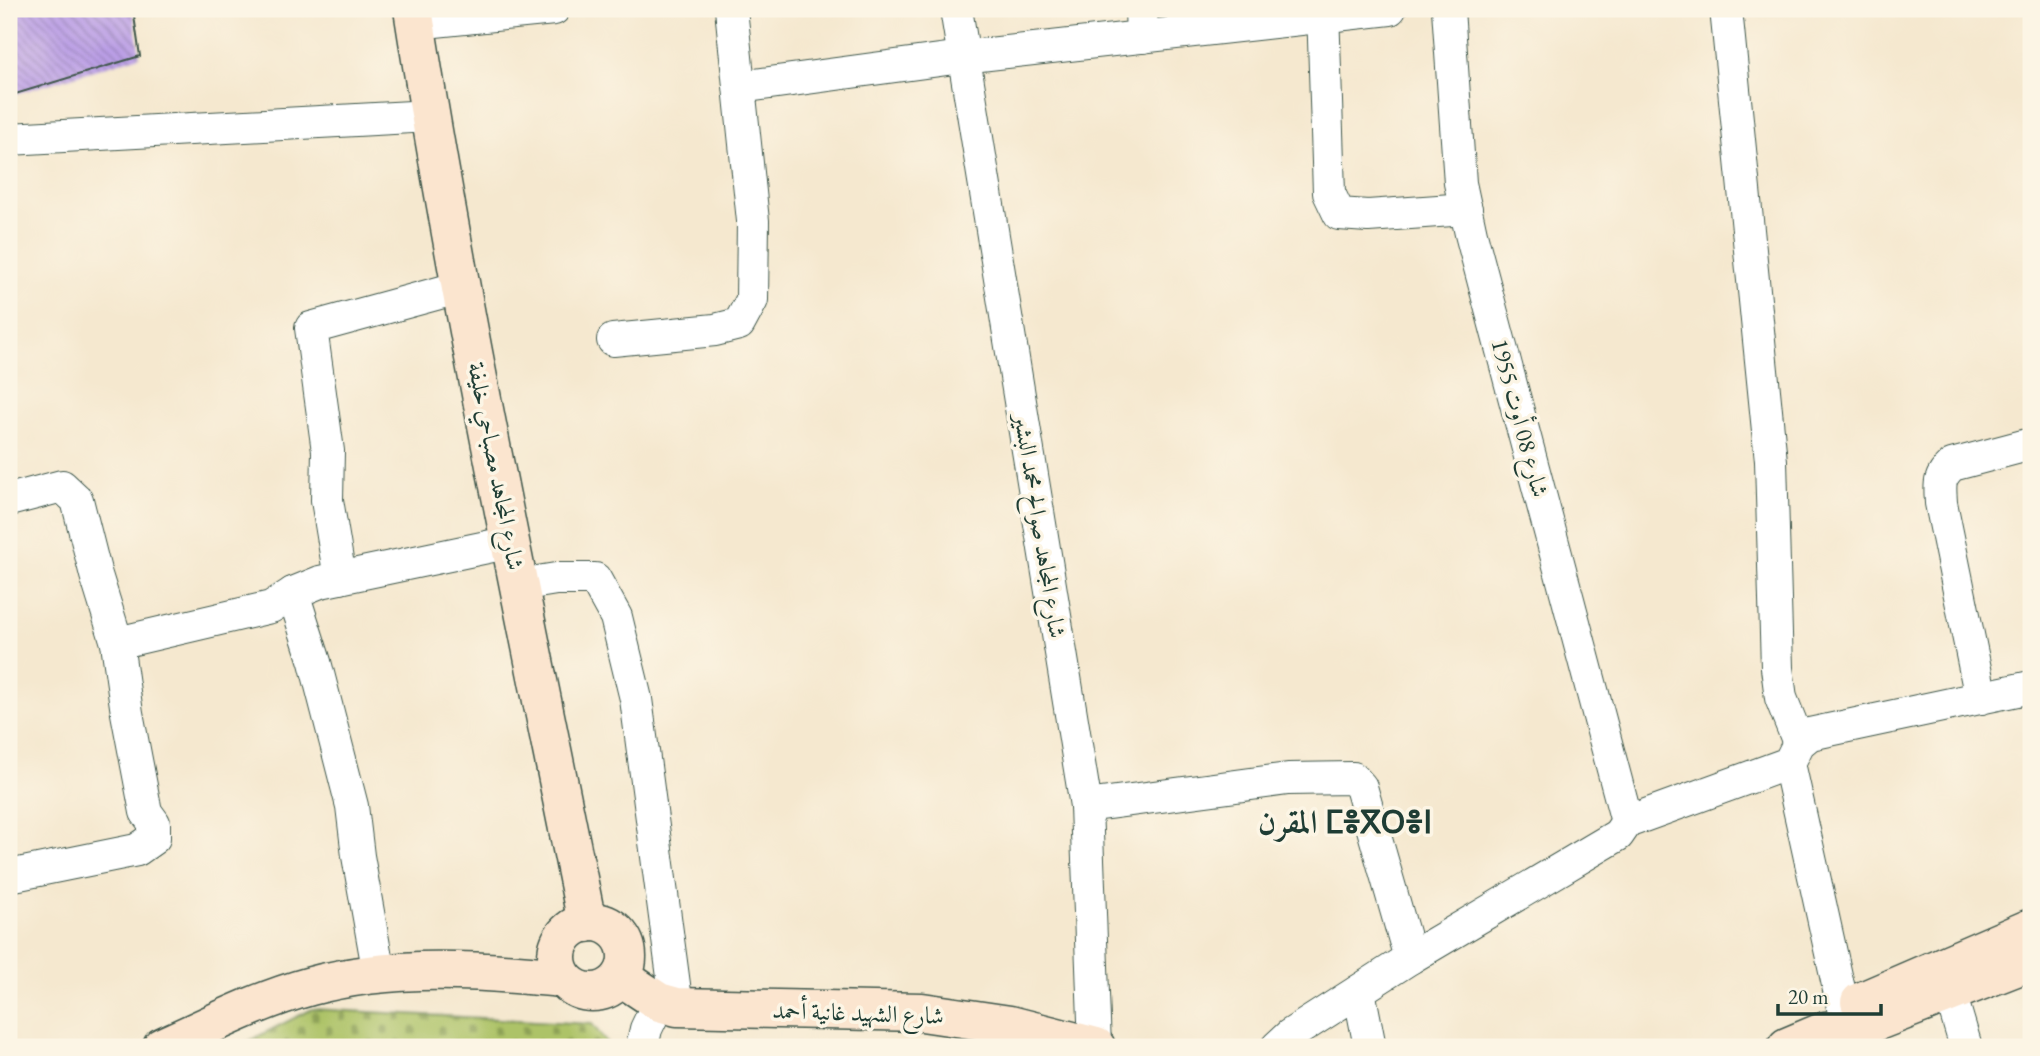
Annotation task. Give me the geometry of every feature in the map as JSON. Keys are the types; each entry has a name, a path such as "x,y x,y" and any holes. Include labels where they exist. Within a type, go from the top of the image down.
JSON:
{"main road":[{"name":"شارع المجاهد مصباحي خليفة","path":"414,16 461,287 519,585 575,930"},
{"path":"162,1047 266,1000 313,985 379,974 509,972 538,957 575,930 610,927 624,944 625,967 591,982 556,958 575,930"},
{"path":"1833,1030 1878,994 2031,928"},
{"path":"1787,1047 1833,1030 1870,1024 2031,961"},
{"name":"شارع الشهيد غانية أحمد","path":"509,972 591,982 623,1002 922,1012 1010,1025 1096,1047"}],"street":[{"path":"414,16 554,9"},
{"path":"613,340 716,330 739,324 752,300 752,222 730,9"},
{"name":"شارع المجاهد صوالح محمد البشير","path":"956,9 1086,806 1096,1047"},
{"path":"740,87 962,57 1142,23 1390,9"},
{"name":"شارع 08 أوت 1955","path":"1448,9 1460,183 1627,822"},
{"path":"1726,9 1771,461 1777,668 1794,753 1833,1030"},
{"path":"1323,13 1329,194 1339,214 1368,216 1466,209"},
{"path":"9,139 430,116"},
{"path":"340,578 327,500 328,451 312,328 461,287"},
{"path":"1981,698 1941,503 1940,483 1943,473 1952,465 2031,444"},
{"path":"9,500 62,486 77,500 117,643 127,712 146,812 153,823 154,838 137,850 9,876"},
{"path":"117,643 271,607 293,593 340,578 511,541"},
{"path":"519,585 556,579 595,579 615,617 636,699 668,1004 646,1030 642,1047"},
{"path":"293,593 315,662 352,806 379,974"},
{"path":"1277,1047 1290,1035 1410,958 1618,835 1627,822 1794,753 1810,734 2031,687"},
{"path":"1086,806 1288,779 1353,778 1361,787 1410,958"},
{"path":"1359,990 1370,1047"},
{"path":"1950,993 1966,1047"}],"green space":[{"path":"312,1009 592,1024 610,1047 237,1047"}],"building":[{"path":"9,9 133,9 140,56 9,96"}],"district":[{"name":"المقرن ⵎⴻⴳⵔⴻⵏ","path":"1345,822"}]}
